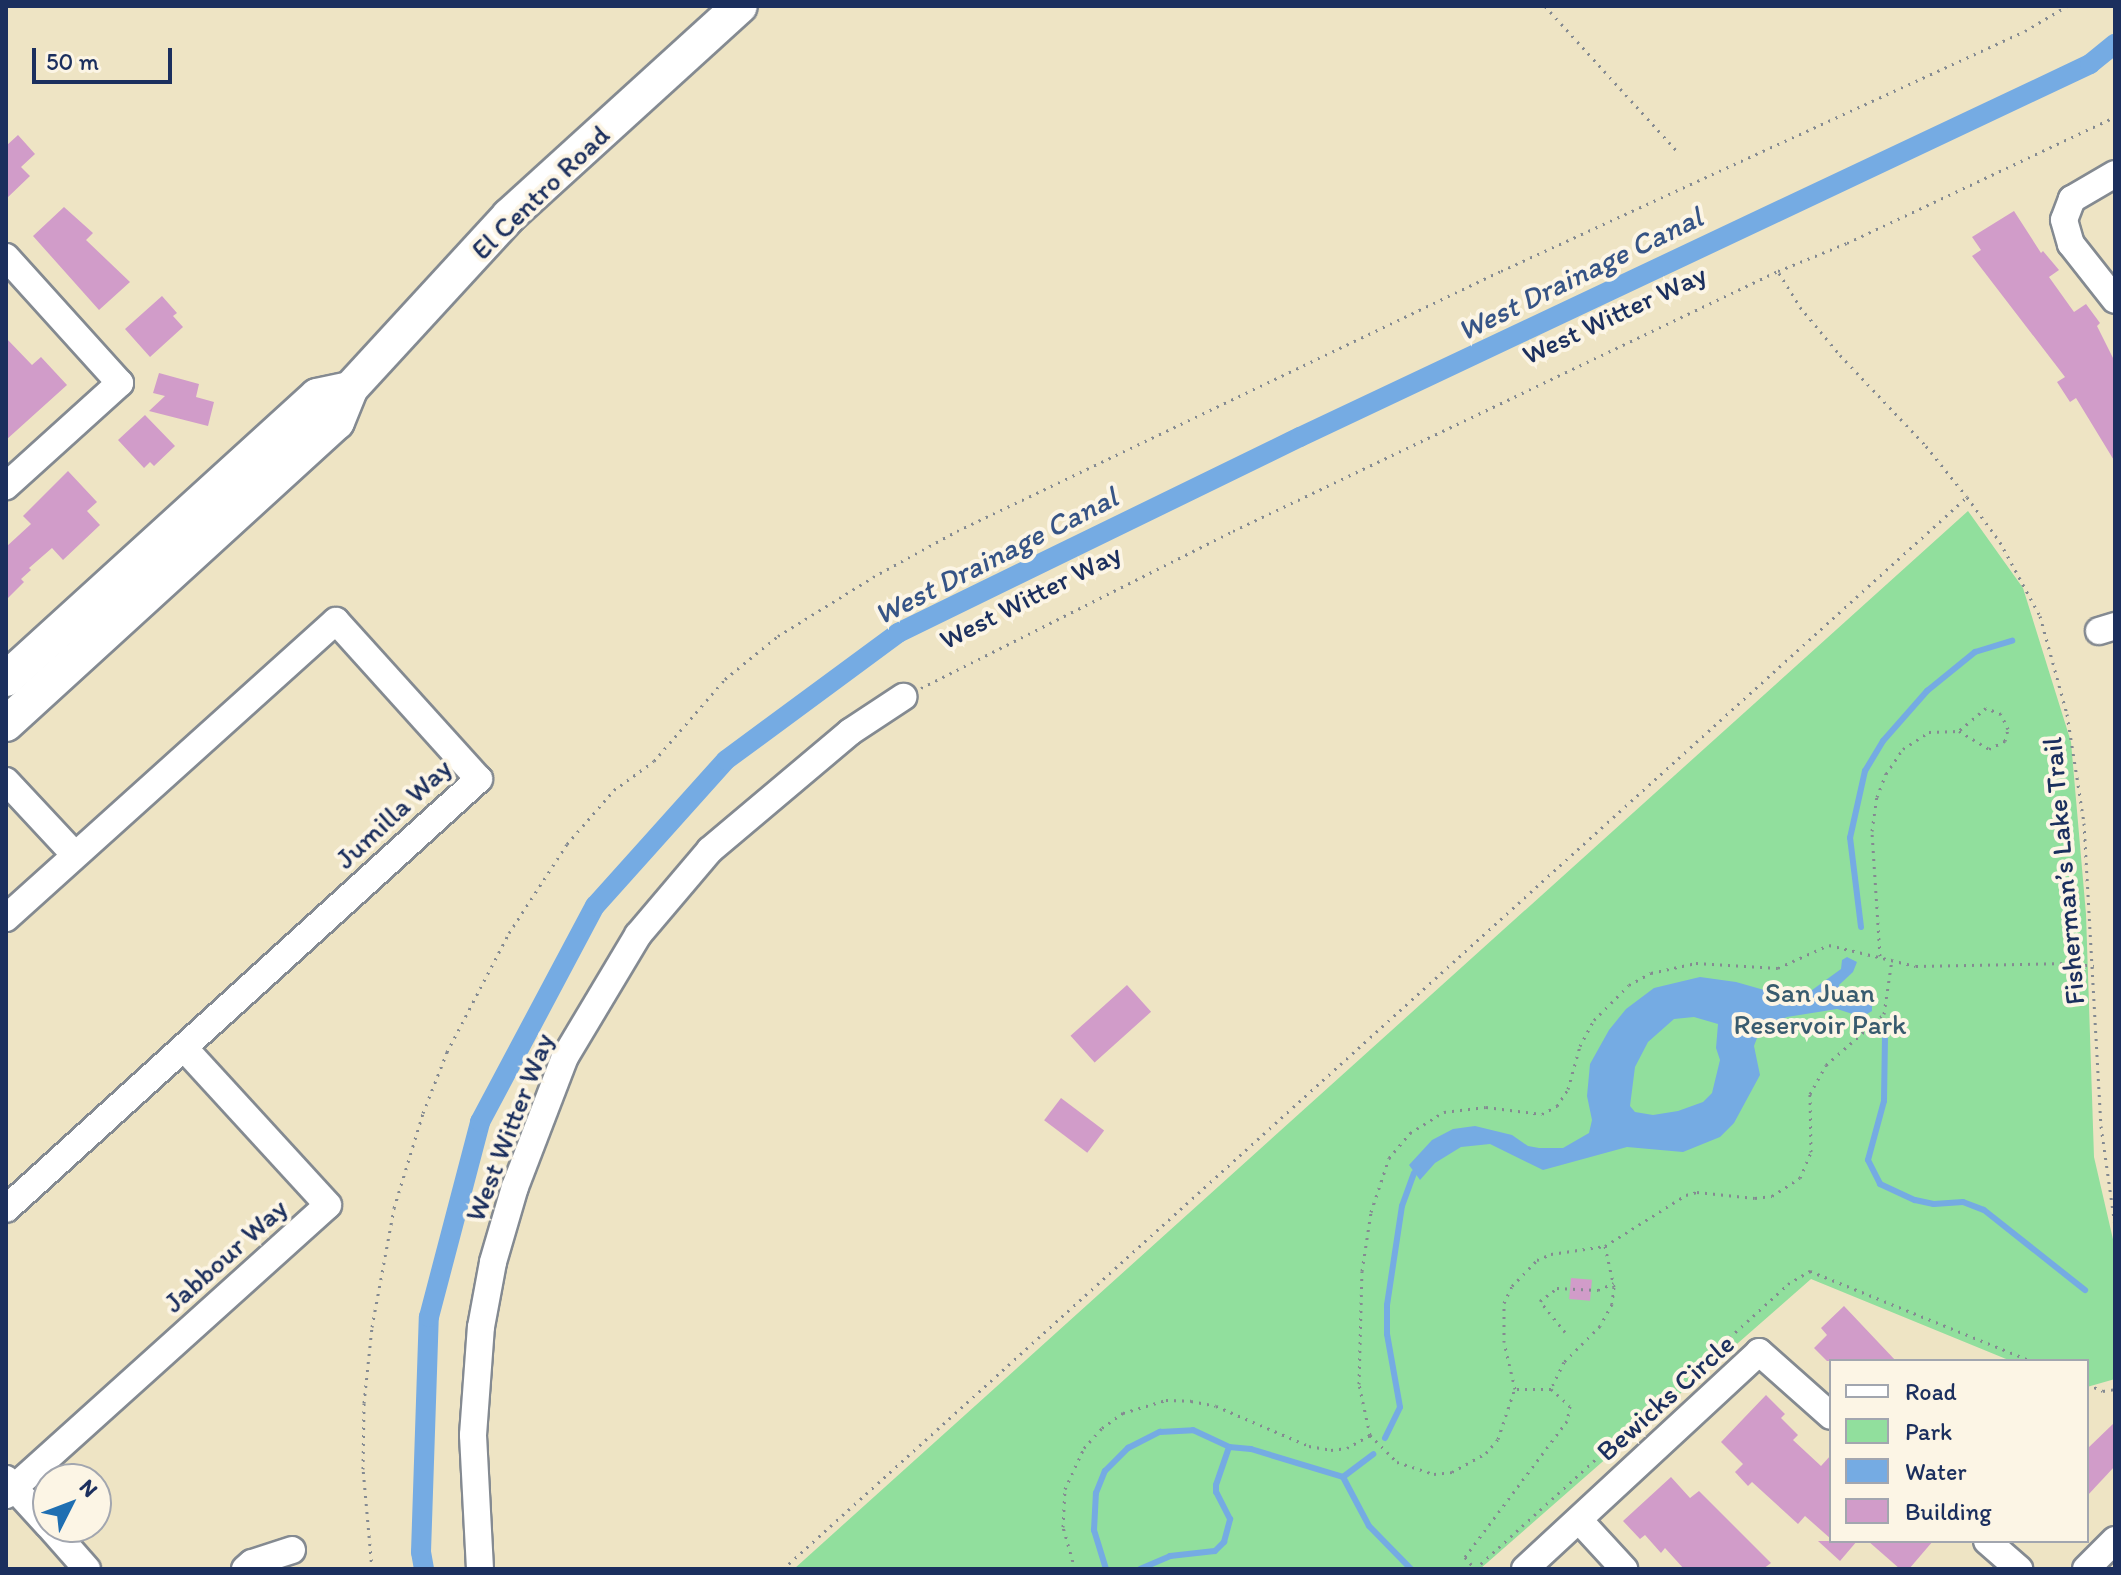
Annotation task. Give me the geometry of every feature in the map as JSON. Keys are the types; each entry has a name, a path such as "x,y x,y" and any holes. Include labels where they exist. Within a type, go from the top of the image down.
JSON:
{"main road":[{"name":"El Centro Road","path":"6,724 337,422 350,389 509,216 740,6"},
{"path":"6,679 317,396 350,389"}],"street":[{"path":"2115,174 2072,199 2064,220 2071,244 2115,300"},
{"path":"6,257 120,383 6,486"},
{"name":"Jumilla Way","path":"6,1209 479,779 336,621 75,855"},
{"name":"West Witter Way","path":"480,1569 473,1435 481,1327 493,1262 515,1187 565,1057 638,935 710,850 850,732 903,697"},
{"path":"6,781 75,855 6,918"},
{"name":"Jabbour Way","path":"9,1487 328,1205 184,1048"},
{"name":"Bewicks Circle","path":"1579,1520 1759,1352 1829,1414"},
{"path":"9,1487 32,1509"},
{"path":"1525,1569 1579,1520 1624,1569"},
{"path":"2086,1569 2115,1540"},
{"path":"64,1543 87,1569"},
{"path":"1989,1543 2019,1569"},
{"path":"245,1569 252,1563 292,1550"}],"path":[{"path":"1545,6 1677,151"},
{"path":"372,1569 363,1469 364,1403 372,1327 394,1208 423,1113 447,1052 509,933 567,844 614,790 654,761 725,679 778,636 873,577 957,531 1515,264 2025,31 2067,6"},
{"name":"West Witter Way","path":"903,697 1233,531 1778,271 1847,243 2115,117"},
{"name":"Fisherman’s Lake Trail","path":"1778,271 1810,319 1926,446 1967,497 2000,542 2040,616 2067,714 2084,823 2101,1126 2115,1225"},
{"path":"783,1569 1967,497"},
{"path":"1880,956 1872,831 1877,797 1886,774 1903,749 1929,732 1959,731 1989,749 2005,741 2008,729 2001,714 1986,708 1967,721 1959,731"},
{"path":"1892,959 1884,1014 1826,1065 1816,1079 1808,1113 1811,1152 1807,1167 1794,1185 1772,1196 1755,1198 1717,1193 1686,1195 1605,1246 1551,1254 1524,1271 1512,1286 1501,1322 1515,1389 1498,1439 1486,1453 1452,1472 1434,1474 1397,1462 1370,1435 1359,1384 1362,1271 1371,1212 1389,1158 1410,1133 1426,1121 1463,1108 1486,1107 1524,1114 1550,1111 1564,1099 1580,1046 1594,1020 1629,985 1651,973 1696,963 1778,968 1829,945 1880,956 1892,959 1916,966 2069,963 2094,966"},
{"path":"1551,1389 1564,1362 1606,1316 1612,1304 1614,1283 1605,1246"},
{"path":"1515,1389 1551,1389 1570,1406 1567,1421 1465,1557 1475,1569 1788,1284 1810,1271 2027,1359"},
{"path":"1565,1332 1540,1301 1557,1288 1598,1290 1614,1283"},
{"path":"1735,1333 1739,1337"},
{"path":"2089,1385 2103,1391 2115,1389"},
{"path":"1075,1569 1063,1527 1065,1489 1084,1448 1102,1428 1123,1413 1166,1400 1191,1401 1216,1406 1309,1446 1331,1450 1347,1448 1370,1435"}],"green space":[{"name":"San Juan Reservoir Park","path":"1968,511 2023,588 2071,742 2086,914 2094,1157 2115,1248 2115,1379 2089,1386 2089,1359 2006,1359 1811,1279 1480,1569 794,1569"}],"water":[{"path":"1847,957 1857,962 1853,972 1839,985 1842,994 1872,1004 1872,1011 1862,1017 1837,1009 1787,1017 1760,1030 1754,1046 1760,1075 1734,1123 1720,1137 1683,1152 1627,1147 1543,1170 1490,1144 1461,1147 1435,1163 1420,1180 1409,1165 1432,1140 1453,1129 1475,1126 1512,1135 1528,1146 1539,1148 1563,1148 1589,1133 1592,1120 1587,1096 1590,1064 1609,1030 1626,1009 1654,988 1700,977 1736,982 1782,995 1808,993 1841,969 1842,960","holes":["1694,1017 1718,1024 1716,1048 1720,1060 1712,1093 1703,1102 1678,1111 1653,1115 1635,1112 1630,1106 1635,1067 1648,1042 1674,1019"]}],"building":[{"path":"18,135 35,154 21,167 30,176 6,199 6,146"},
{"path":"64,207 93,233 86,240 130,282 99,310 33,236"},
{"path":"2014,211 2041,253 2043,251 2059,270 2049,277 2074,312 2086,304 2100,323 2097,326 2115,362 2115,462 2076,398 2070,402 2057,382 2065,377 1972,256 1981,250 1972,237"},
{"path":"162,296 177,313 173,316 183,327 150,357 125,329"},
{"path":"6,338 32,365 41,357 67,385 6,440"},
{"path":"159,373 199,384 196,397 214,402 208,426 149,411 165,396 153,393"},
{"path":"145,415 175,446 154,466 150,462 144,468 118,440"},
{"path":"68,471 97,502 87,511 100,525 63,560 52,548 29,568 31,570 21,579 24,582 6,600 6,547 31,524 23,516"},
{"path":"1127,985 1151,1012 1095,1063 1071,1036"},
{"path":"1061,1098 1104,1130 1087,1153 1044,1120"},
{"path":"1571,1278 1592,1280 1590,1301 1569,1299"},
{"path":"1844,1306 1894,1359 1827,1361 1814,1348 1827,1335 1821,1328"},
{"path":"1766,1395 1785,1414 1781,1418 1798,1435 1793,1440 1821,1466 1829,1457 1829,1537 1805,1516 1798,1524 1752,1482 1748,1486 1735,1472 1743,1464 1721,1442"},
{"path":"2115,1422 2115,1466 2089,1494 2089,1447"},
{"path":"1671,1477 1690,1498 1699,1491 1771,1563 1763,1569 1684,1569 1665,1548 1661,1553 1645,1535 1640,1539 1623,1521"},
{"path":"1818,1541 1855,1543 1840,1561"},
{"path":"1870,1543 1931,1543 1909,1569 1900,1569"}],"waterway":[{"name":"West Drainage Canal","path":"424,1569 421,1552 429,1317 480,1122 595,906 726,760 898,633 1300,437 2090,64 2115,44"},
{"path":"1861,927 1850,838 1865,771 1883,741 1927,691 1975,652 2012,641"},
{"path":"1885,1037 1884,1101 1868,1160 1880,1184 1915,1200 1934,1204 1963,1202 1984,1210 2085,1290"},
{"path":"1385,1438 1400,1407 1387,1334 1387,1305 1402,1206 1414,1173"},
{"path":"1106,1569 1094,1530 1096,1493 1105,1471 1128,1448 1160,1432 1193,1430 1229,1447 1251,1449 1343,1477 1369,1526 1411,1569"},
{"path":"1140,1569 1170,1556 1215,1551 1224,1542 1230,1519 1216,1492 1216,1485 1229,1447"},
{"path":"1343,1477 1373,1454"}]}
